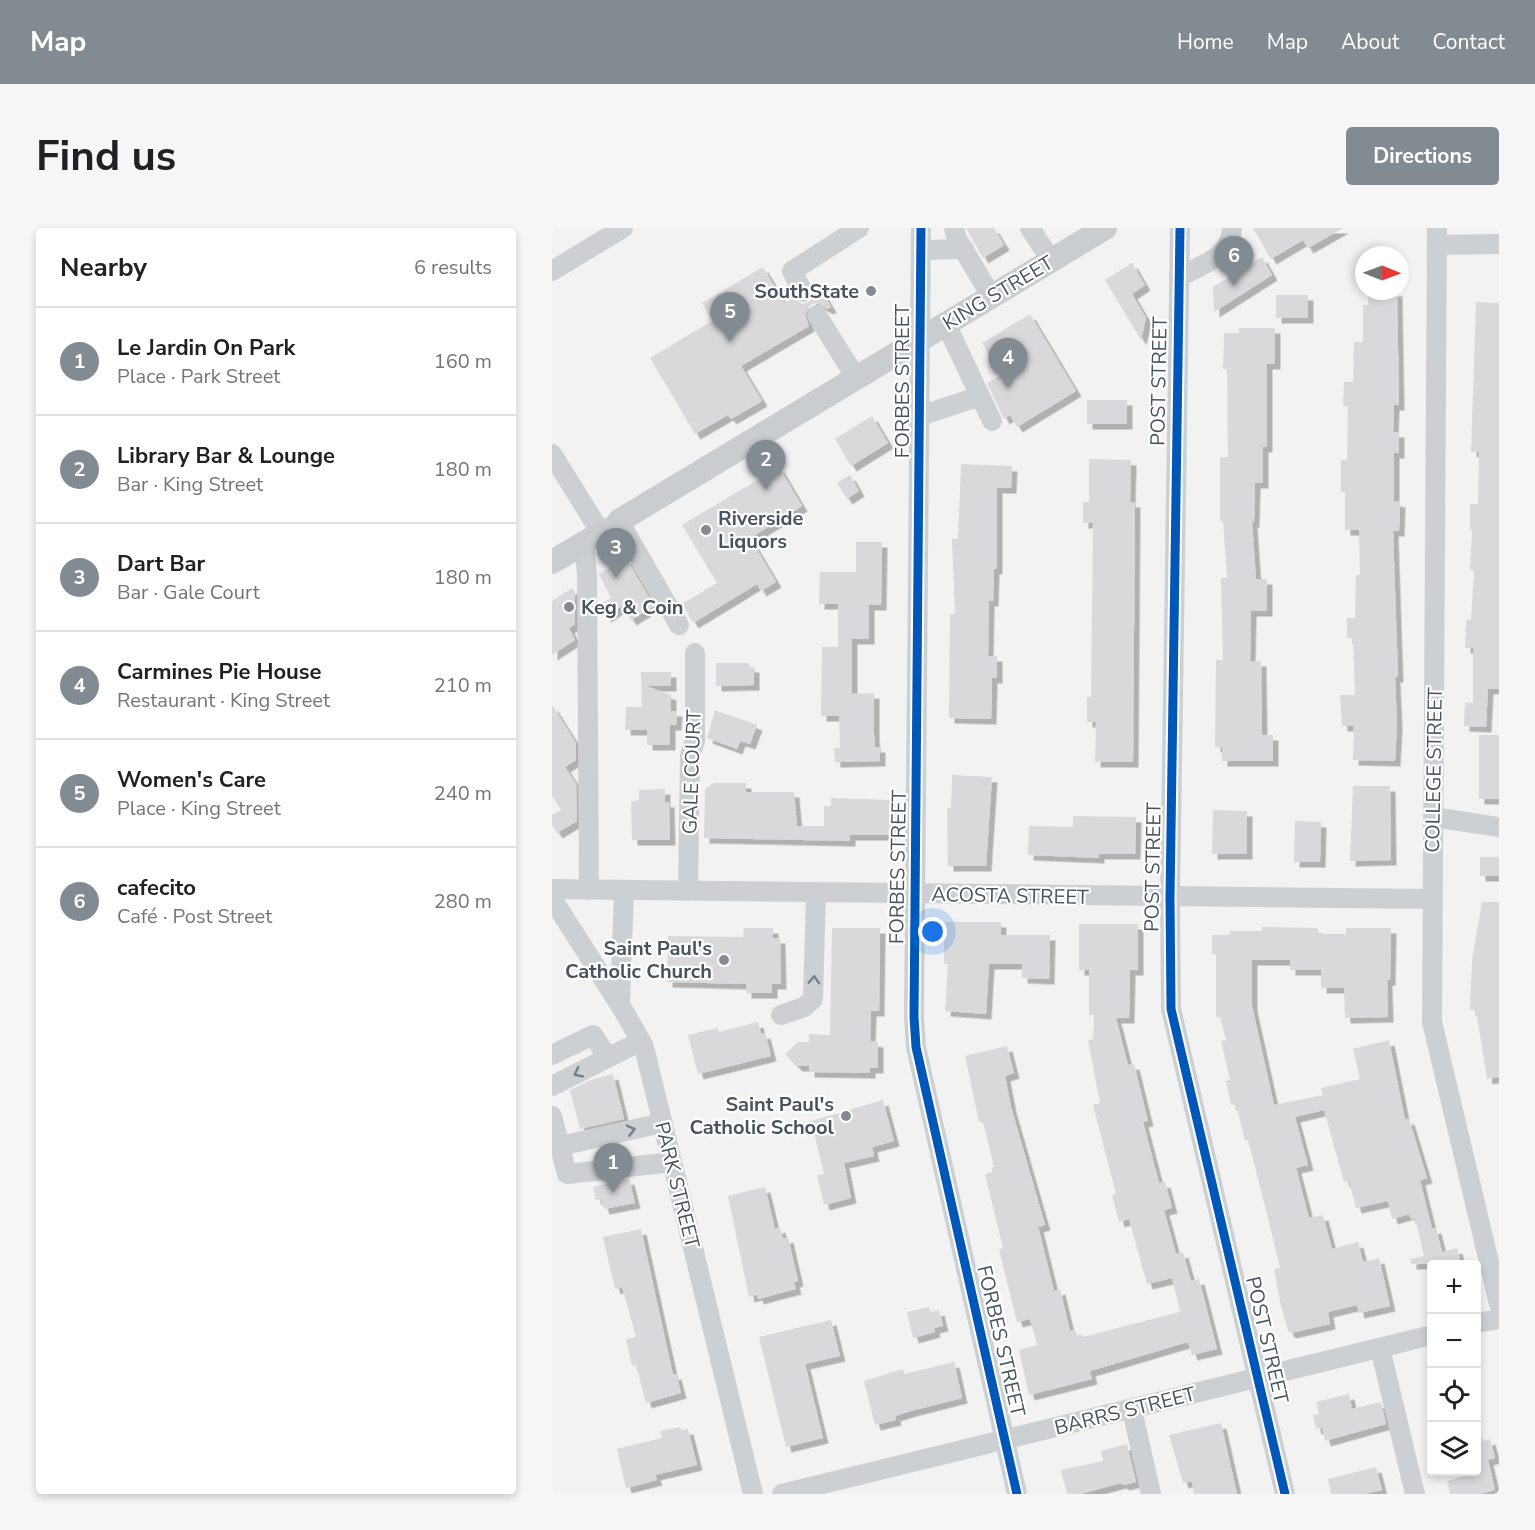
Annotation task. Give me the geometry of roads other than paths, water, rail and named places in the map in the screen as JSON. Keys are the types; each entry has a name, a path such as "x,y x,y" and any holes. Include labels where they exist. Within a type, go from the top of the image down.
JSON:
{"main road":[{"name":"KING STREET","path":"552,562 1105,228"}],"street":[{"path":"552,271 623,228"},
{"path":"803,292 792,271 859,228"},
{"name":"FORBES STREET","path":"921,228 914,1017 916,1047 1017,1494"},
{"path":"954,228 992,297"},
{"path":"1030,228 1051,261"},
{"name":"POST STREET","path":"1180,228 1170,897 1171,1010 1285,1494"},
{"path":"1179,277 1223,253 1232,239 1232,228"},
{"path":"1437,236 1499,244"},
{"name":"COLLEGE STREET","path":"1437,236 1432,1022 1499,1304"},
{"path":"921,250 964,249"},
{"path":"817,315 856,378"},
{"path":"946,324 993,421"},
{"path":"920,416 980,396"},
{"path":"552,454 601,532 679,625"},
{"path":"589,890 587,575 601,532"},
{"name":"GALE COURT","path":"688,891 690,756 695,741 694,653"},
{"path":"1433,817 1499,827"},
{"name":"ACOSTA STREET","path":"552,889 1432,899"},
{"path":"620,1004 624,890"},
{"path":"781,1016 804,1007 813,999 816,892"},
{"name":"PARK STREET","path":"552,898 641,1041 753,1494"},
{"path":"552,1055 593,1035 608,1058"},
{"path":"552,1086 641,1041"},
{"path":"552,1116 567,1174 672,1162"},
{"path":"560,1146 662,1123"},
{"path":"1481,1322 1499,1319"},
{"name":"BARRS STREET","path":"782,1494 1427,1336"},
{"path":"1380,1348 1415,1494"},
{"path":"1132,1410 1151,1494"}],"place":[{"name":"cafecito","path":"1234,286"},
{"name":"SouthState","path":"871,291"},
{"name":"Women's Care","path":"730,342"},
{"name":"Carmines Pie House","path":"1008,388"},
{"name":"Library Bar & Lounge","path":"766,490"},
{"name":"Riverside Liquors","path":"706,530"},
{"name":"Dart Bar","path":"616,578"},
{"name":"Keg & Coin","path":"569,607"},
{"name":"Saint Paul's Catholic Church","path":"724,960"},
{"name":"Saint Paul's Catholic School","path":"846,1116"},
{"name":"Le Jardin On Park","path":"613,1193"}]}
